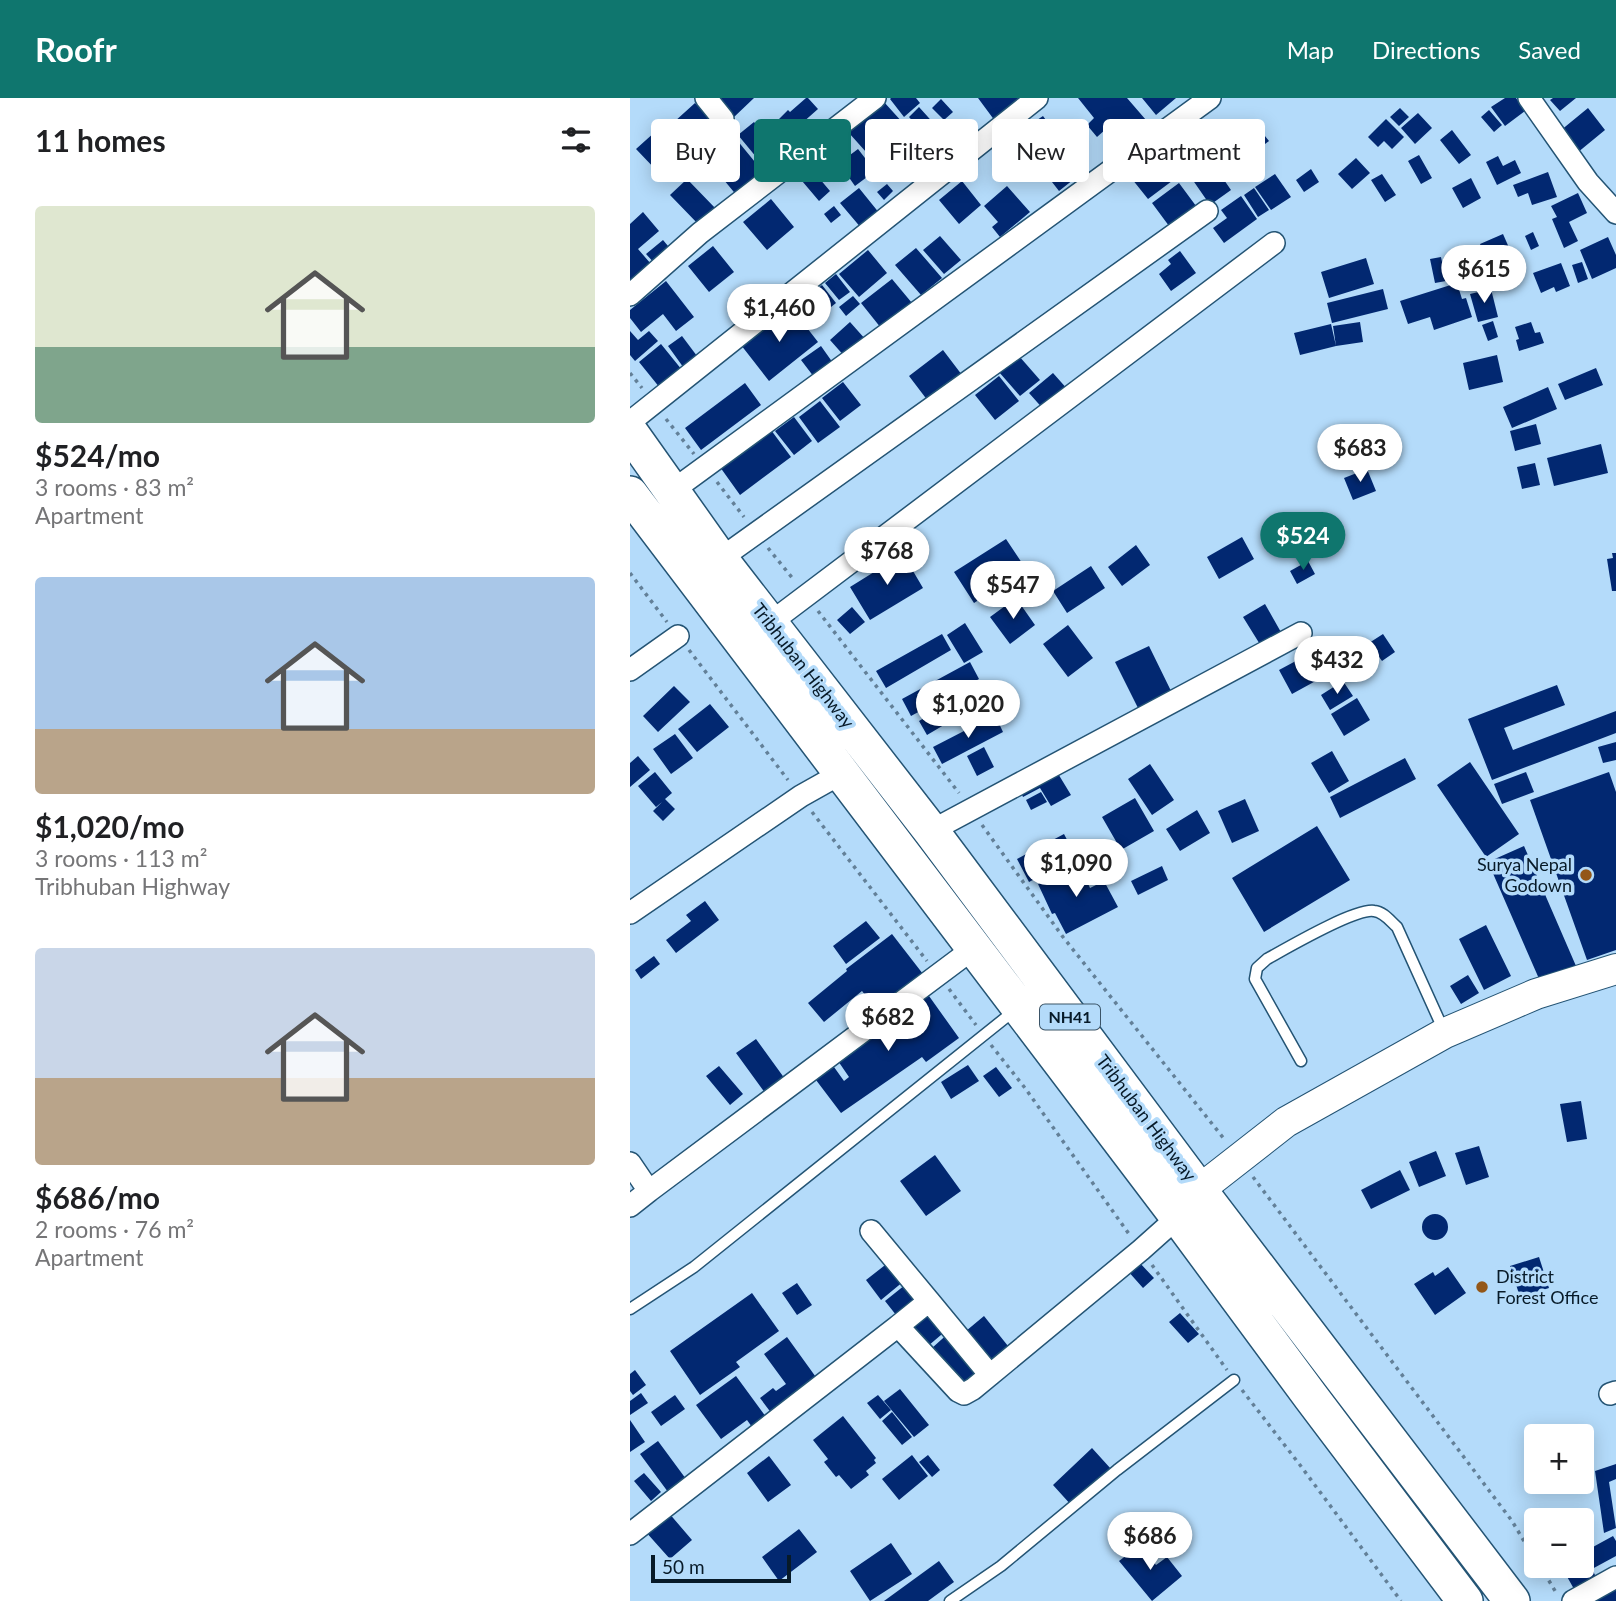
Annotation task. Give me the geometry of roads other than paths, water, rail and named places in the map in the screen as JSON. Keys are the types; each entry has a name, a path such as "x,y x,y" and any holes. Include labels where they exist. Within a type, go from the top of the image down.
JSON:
{"highway":[{"name":"Tribhuban Highway","path":"630,432 720,559 931,831 1512,1601"},
{"name":"Tribhuban Highway","path":"630,494 1178,1217 1465,1601"}],"main road":[{"path":"1199,1189 1286,1122 1445,1033 1536,994 1616,969"}],"street":[{"path":"706,98 723,119"},
{"path":"630,295 700,233 875,98"},
{"path":"630,422 1037,98"},
{"path":"671,491 1210,98"},
{"path":"1529,98 1588,182 1616,213"},
{"path":"720,559 1207,211"},
{"path":"769,622 1274,243"},
{"path":"931,831 1301,633"},
{"path":"630,670 678,636"},
{"path":"630,914 800,796 842,773"},
{"path":"630,1206 974,948"},
{"path":"630,1163 649,1191"},
{"path":"898,1326 958,1391 964,1394 1178,1217"},
{"path":"871,1231 990,1375"},
{"path":"630,1534 929,1301"},
{"path":"1573,1601 1616,1577"}],"lane":[{"path":"1301,1061 1255,979 1257,968 1267,959 1347,917 1373,911 1386,916 1397,927 1445,1033"},
{"path":"630,1309 694,1266 1019,1007"},
{"path":"950,1601 1000,1566 1117,1470 1234,1380"}],"place":[{"name":"Surya Nepal Godown","path":"1586,875"},
{"name":"District Forest Office","path":"1482,1287"}]}
